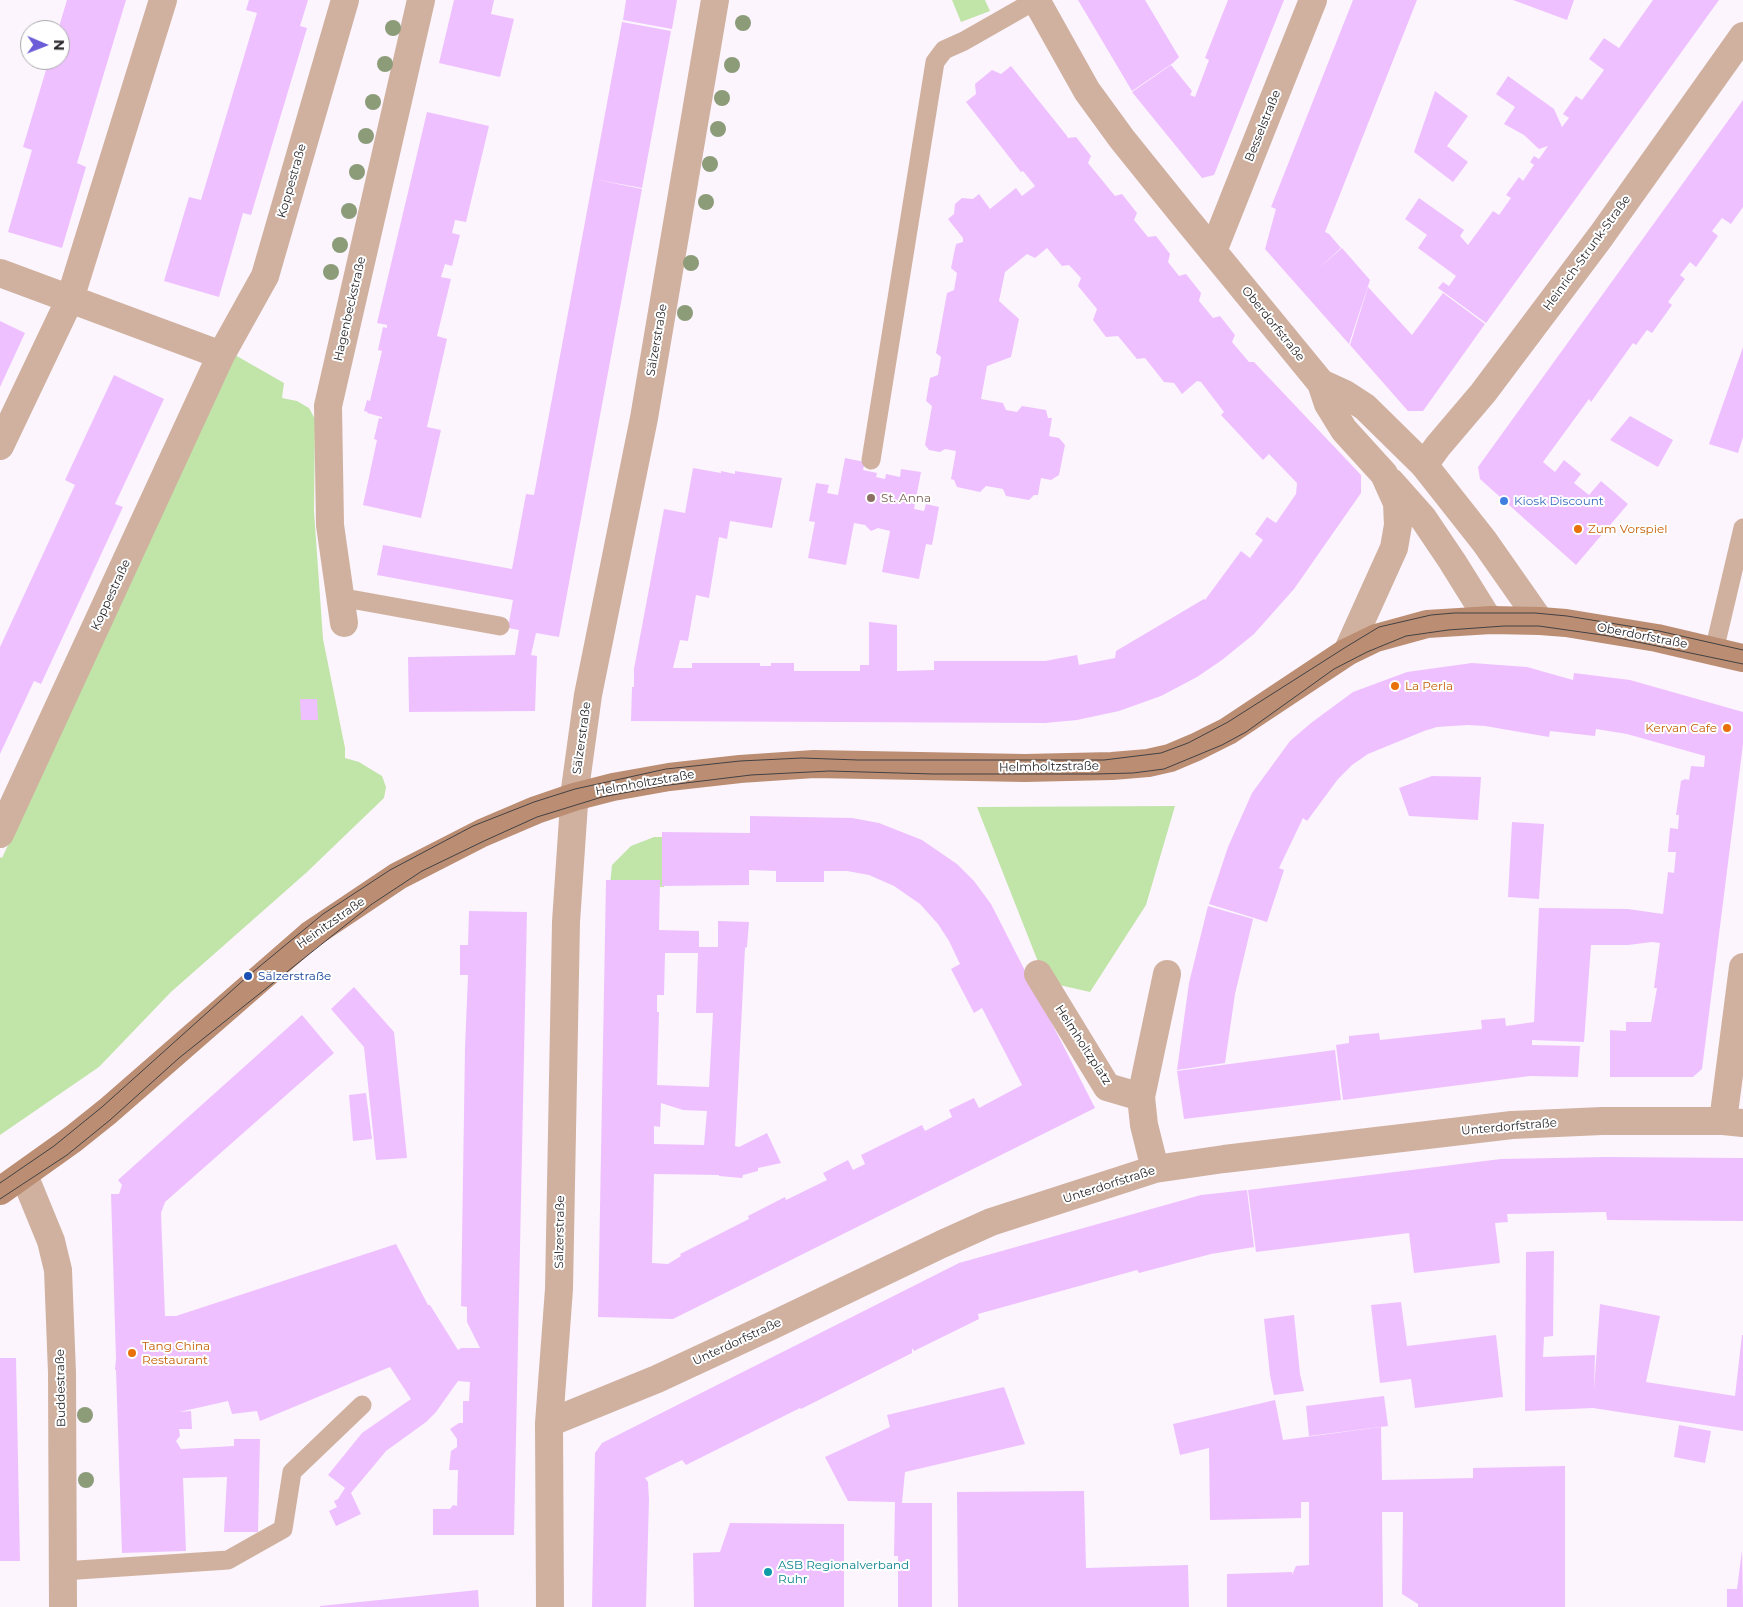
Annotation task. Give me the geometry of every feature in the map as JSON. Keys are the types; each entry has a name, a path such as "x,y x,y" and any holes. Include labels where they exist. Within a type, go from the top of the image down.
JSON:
{"main road":[{"name":"Helmholtzstraße","path":"574,797 612,787 669,777 740,769 814,764 1025,768 1112,766 1148,763 1170,758 1228,731 1348,652 1376,638 1412,627 1491,620"},
{"name":"Oberdorfstraße","path":"1491,620 1540,621 1611,630 1743,658"},
{"name":"Heinitzstraße","path":"0,1191 108,1112 310,935 398,876 482,833 536,810 574,797"}],"street":[{"path":"0,446 70,300 163,0"},
{"name":"Koppestraße","path":"0,834 221,355 265,276 345,0"},
{"name":"Hagenbeckstraße","path":"342,610 330,525 328,406 421,0"},
{"name":"Sälzerstraße","path":"550,1607 549,1423 559,1289 566,922 574,797 588,695 644,418 715,0"},
{"name":"Oberdorfstraße","path":"1036,0 1087,90 1122,139 1212,251 1321,383 1345,394 1365,407 1424,465 1484,541 1540,621"},
{"name":"Besselstraße","path":"1212,251 1313,0"},
{"name":"Heinrich-Strunk-Straße","path":"1424,465 1484,393 1601,236 1743,36"},
{"path":"0,273 221,355"},
{"path":"1321,383 1328,404 1344,430 1423,518 1485,614 1491,620"},
{"path":"1348,652 1394,548 1398,525 1397,502 1384,474"},
{"path":"1733,1122 1743,967"},
{"name":"Helmholtzplatz","path":"1038,974 1107,1087 1141,1097"},
{"path":"1155,1169 1144,1125 1141,1097 1167,974"},
{"name":"Unterdorfstraße","path":"549,1423 656,1379 991,1222 1155,1169 1512,1125 1602,1121 1733,1122"},
{"name":"Buddestraße","path":"24,1175 51,1241 58,1270 62,1373 63,1607"}],"lane":[{"path":"871,460 912,169 935,62 944,50 964,41 1036,0"},
{"path":"1714,651 1743,528"},
{"path":"342,610 500,626"},
{"path":"63,1571 228,1560 284,1530 292,1472 362,1405"}],"green space":[{"path":"952,0 985,0 990,11 961,22"},
{"path":"235,355 284,383 282,398 297,401 309,408 315,419 314,511 323,639 345,748 345,758 359,762 382,776 386,787 384,798 306,873 171,992 99,1067 0,1135 0,857 2,858"},
{"path":"1175,806 1146,905 1090,992 1046,982 977,807"},
{"path":"654,837 664,837 664,887 610,885 612,865 631,846"}],"building":[{"path":"67,0 126,0 77,163 86,167 62,248 8,232 32,150 23,147 46,70 70,70 70,20 61,20"},
{"path":"249,0 308,0 300,26 307,28 251,215 243,213 219,297 164,281 189,197 201,200 257,13 246,10"},
{"path":"454,0 494,0 491,14 514,19 500,77 439,63"},
{"path":"626,0 677,0 672,29 623,20"},
{"path":"1078,0 1145,0 1179,57 1132,91"},
{"path":"1228,0 1284,0 1214,175 1202,178 1132,92 1171,65 1192,91 1190,95 1195,97 1209,60 1205,58"},
{"path":"1353,0 1417,0 1325,232 1341,248 1318,269 1342,248 1370,280 1349,344 1265,249 1276,209 1271,207"},
{"path":"1513,0 1574,0 1567,20"},
{"path":"1653,0 1719,0 1486,323 1438,288 1443,282 1449,286 1456,276 1418,248 1427,235 1405,219 1419,198 1464,230 1460,236 1468,245 1493,211 1499,215 1511,198 1506,195 1519,177 1523,181 1534,165 1530,162 1534,156 1539,159 1548,146 1539,149 1524,135 1504,124 1515,107 1496,94 1508,76 1554,109 1562,127 1569,118 1563,114 1576,96 1582,100 1604,70 1589,59 1604,38 1619,48"},
{"path":"622,22 671,31 642,188 593,179"},
{"path":"1011,66 1068,138 1076,137 1091,156 1088,163 1115,196 1122,194 1137,213 1134,220 1148,237 1156,236 1170,254 1168,262 1179,276 1186,274 1201,293 1199,301 1213,318 1220,316 1235,335 1232,342 1249,362 1254,362 1361,475 1361,493 1294,589 1254,634 1197,677 1161,696 1119,711 1077,720 1045,723 631,721 634,669 664,509 685,513 693,468 721,473 721,471 735,474 735,471 782,478 772,528 730,521 727,539 719,537 709,598 696,595 688,641 680,640 673,668 692,668 692,663 760,663 760,666 771,666 771,663 794,663 794,671 860,671 860,665 869,665 869,622 897,625 897,671 934,670 934,661 1045,661 1077,655 1079,665 1115,658 1116,651 1205,600 1241,551 1250,558 1263,540 1255,534 1267,517 1276,523 1296,494 1297,483 1269,454 1263,460 1221,415 1224,412 1201,382 1197,381 1182,394 1174,383 1164,382 1145,358 1137,359 1118,336 1106,337 1093,320 1097,309 1078,286 1081,278 1069,265 1062,266 1047,248 1035,258 1027,254 1005,272 999,301 1019,319 1011,357 987,366 981,399 1003,403 1006,410 1017,412 1022,406 1046,410 1048,418 1052,418 1049,436 1059,438 1065,445 1059,475 1051,480 1041,478 1038,495 1034,495 1029,500 1006,496 1003,489 986,486 980,492 957,487 954,480 951,479 956,451 945,449 940,452 929,450 925,445 932,406 926,401 930,378 938,375 941,357 936,353 947,293 954,290 957,273 951,268 956,244 963,242 963,238 948,219 954,214 955,204 962,198 973,199 979,194 990,209 1016,188 1022,196 1035,186 1023,171 1021,172 966,102 976,94 975,84 992,70 1001,74"},
{"path":"1435,91 1468,116 1447,146 1468,162 1453,182 1414,152"},
{"path":"1743,100 1743,207 1731,224 1722,218 1712,231 1718,236 1696,267 1690,262 1680,275 1685,279 1668,302 1672,305 1652,333 1647,330 1636,345 1633,343 1591,402 1589,399 1543,462 1555,472 1564,460 1581,474 1574,483 1589,495 1601,481 1628,504 1576,565 1480,479 1478,467"},
{"path":"427,112 489,126 466,222 455,220 452,233 460,235 452,266 445,264 441,277 451,279 437,336 447,339 427,427 441,430 421,518 363,505 377,440 374,439 379,418 382,419 382,417 364,411 367,400 370,401 382,351 378,350 383,327 387,328 387,325 377,323"},
{"path":"593,179 642,189 559,637 536,633 531,655 537,656 535,711 409,712 408,657 515,655 519,630 508,628 513,600 377,575 383,545 512,569 526,494 534,495"},
{"path":"1368,287 1412,335 1443,293 1485,324 1423,411 1408,411 1350,345"},
{"path":"0,321 25,333 0,387"},
{"path":"1743,347 1743,437 1738,453 1709,444"},
{"path":"114,375 164,399 115,504 123,507 41,684 34,681 0,754 0,647 75,485 65,480"},
{"path":"1630,416 1673,440 1658,467 1610,440"},
{"path":"845,458 865,462 863,470 877,473 876,477 885,479 886,474 900,477 901,469 921,472 914,509 924,511 926,504 939,507 932,545 926,544 919,579 882,572 890,531 878,528 871,531 865,525 854,523 846,565 808,558 815,522 809,521 816,483 829,485 827,493 838,495"},
{"path":"1472,663 1527,667 1573,680 1574,673 1630,680 1743,712 1743,744 1702,1069 1693,1077 1610,1077 1610,1030 1626,1031 1626,1022 1651,1022 1657,988 1654,988 1660,943 1652,942 1628,945 1591,945 1584,1042 1532,1040 1532,1045 1580,1046 1578,1077 1530,1076 1343,1100 1336,1045 1349,1043 1349,1036 1379,1033 1380,1040 1482,1029 1481,1020 1505,1018 1506,1026 1534,1022 1539,908 1628,909 1663,914 1668,872 1674,873 1676,852 1668,852 1670,828 1678,829 1679,815 1676,815 1681,781 1689,780 1691,766 1704,767 1705,756 1627,734 1596,729 1595,736 1550,731 1549,737 1485,726 1437,727 1368,754 1352,765 1338,779 1307,821 1303,818 1279,868 1284,870 1267,922 1209,904 1228,847 1252,793 1290,741 1353,692 1407,672"},
{"path":"300,699 317,699 318,720 301,720"},
{"path":"1432,776 1481,777 1478,820 1409,816 1399,788"},
{"path":"750,816 852,818 879,823 922,840 957,864 974,881 991,904 1095,1108 673,1319 598,1317 606,880 660,880 659,930 699,931 699,947 718,947 718,921 749,922 747,947 745,948 735,1146 739,1147 767,1133 781,1163 758,1168 758,1171 743,1175 742,1178 719,1175 654,1174 652,1263 668,1264 681,1256 680,1254 749,1219 748,1216 785,1197 786,1200 827,1180 823,1173 848,1160 853,1170 865,1164 861,1155 922,1125 925,1131 952,1117 949,1110 974,1098 979,1108 1022,1085 982,1008 974,1013 951,969 960,964 949,941 938,924 920,904 894,886 869,875 847,871 824,871 824,882 776,882 776,871 749,870 749,885 662,886 662,832 750,833","holes":["665,953 698,953 696,1013 713,1013 709,1087 657,1085 659,1012 657,1012 657,995 664,995","661,1103 683,1110 707,1111 704,1145 654,1144 654,1126 660,1127"]},
{"path":"1512,822 1544,824 1539,899 1508,897"},
{"path":"1208,906 1253,919 1235,994 1225,1063 1177,1070 1189,983"},
{"path":"469,911 527,912 514,1535 433,1535 433,1509 450,1509 453,1505 457,1506 458,1470 449,1470 451,1451 457,1447 457,1439 450,1429 459,1423 463,1423 463,1401 469,1401 470,1382 458,1381 436,1412 426,1422 386,1451 351,1493 361,1514 336,1526 329,1511 337,1507 334,1501 338,1499 345,1488 328,1475 362,1433 411,1399 390,1367 260,1421 257,1411 232,1414 228,1401 179,1412 191,1411 192,1429 179,1429 180,1436 176,1441 181,1449 234,1446 234,1439 260,1439 258,1532 224,1532 227,1477 183,1478 186,1551 122,1553 111,1194 119,1194 122,1185 118,1180 302,1015 334,1053 165,1202 161,1213 165,1316 176,1316 396,1244 428,1305 430,1305 458,1350 461,1348 480,1348 467,1322 467,1307 461,1306 468,975 460,975 460,945 468,945"},
{"path":"354,987 394,1032 407,1158 376,1160 364,1047 331,1009"},
{"path":"1335,1050 1341,1100 1184,1119 1177,1071"},
{"path":"366,1093 372,1139 353,1141 349,1095"},
{"path":"1607,1157 1743,1158 1743,1221 1607,1220 1606,1212 1507,1214 1508,1222 1495,1223 1500,1263 1414,1273 1409,1233 1256,1252 1248,1190 1501,1159"},
{"path":"1247,1190 1254,1247 1211,1254 1139,1273 1137,1270 978,1314 979,1319 914,1351 912,1348 912,1353 801,1409 686,1465 682,1460 645,1478 648,1482 649,1500 646,1607 592,1607 595,1453 602,1443 959,1263 1201,1195"},
{"path":"1554,1251 1553,1336 1544,1337 1543,1357 1595,1355 1594,1390 1600,1304 1660,1316 1646,1382 1735,1396 1743,1335 1743,1431 1593,1408 1525,1411 1526,1252"},
{"path":"1401,1302 1407,1346 1496,1335 1503,1397 1415,1408 1411,1379 1380,1383 1371,1305"},
{"path":"1294,1315 1300,1374 1304,1391 1274,1395 1264,1319"},
{"path":"0,1358 16,1358 20,1561 0,1561"},
{"path":"1004,1387 1025,1444 905,1472 902,1503 932,1503 932,1607 898,1607 898,1556 894,1556 895,1502 848,1501 825,1457 890,1427 887,1415"},
{"path":"1384,1396 1388,1426 1309,1436 1306,1406"},
{"path":"1275,1400 1283,1440 1381,1427 1382,1480 1473,1478 1473,1468 1565,1466 1565,1607 1418,1607 1418,1604 1402,1594 1403,1512 1382,1512 1383,1607 1227,1607 1227,1574 1292,1572 1292,1575 1296,1566 1309,1565 1309,1502 1301,1502 1301,1518 1210,1520 1209,1448 1180,1455 1173,1424"},
{"path":"1679,1425 1711,1431 1705,1463 1674,1457"},
{"path":"1084,1491 1086,1568 1188,1565 1189,1607 958,1607 957,1492"},
{"name":"ASB Regionalverband Ruhr","path":"730,1523 844,1524 844,1607 694,1607 693,1553 720,1552"},
{"path":"1742,1550 1743,1607 1727,1607 1727,1589 1737,1589"},
{"path":"478,1590 479,1607 320,1607 320,1606"}],"tram line":[{"path":"0,1183 54,1146 102,1107 248,976 323,914 390,870 473,826 534,802 575,789 666,769 740,761 802,758 858,760 1104,760 1161,753 1188,743 1228,722 1379,627 1431,615 1454,613 1535,613 1567,616 1659,631 1743,650"},
{"path":"0,1199 67,1155 110,1120 179,1058 372,904 422,871 484,841 537,817 602,797 661,786 751,775 829,771 933,774 1095,774 1133,773 1164,769 1222,745 1246,732 1334,669 1367,652 1406,636 1448,630 1504,626 1539,626 1609,636 1743,664"}],"place":[{"name":"St. Anna","path":"871,498"},
{"name":"Kiosk Discount","path":"1504,501"},
{"name":"Zum Vorspiel","path":"1578,529"},
{"name":"La Perla","path":"1395,686"},
{"name":"Kervan Cafe","path":"1727,728"},
{"name":"Sälzerstraße","path":"248,976"},
{"name":"Tang China Restaurant","path":"132,1353"},
{"name":"ASB Regionalverband Ruhr","path":"768,1572"}]}
